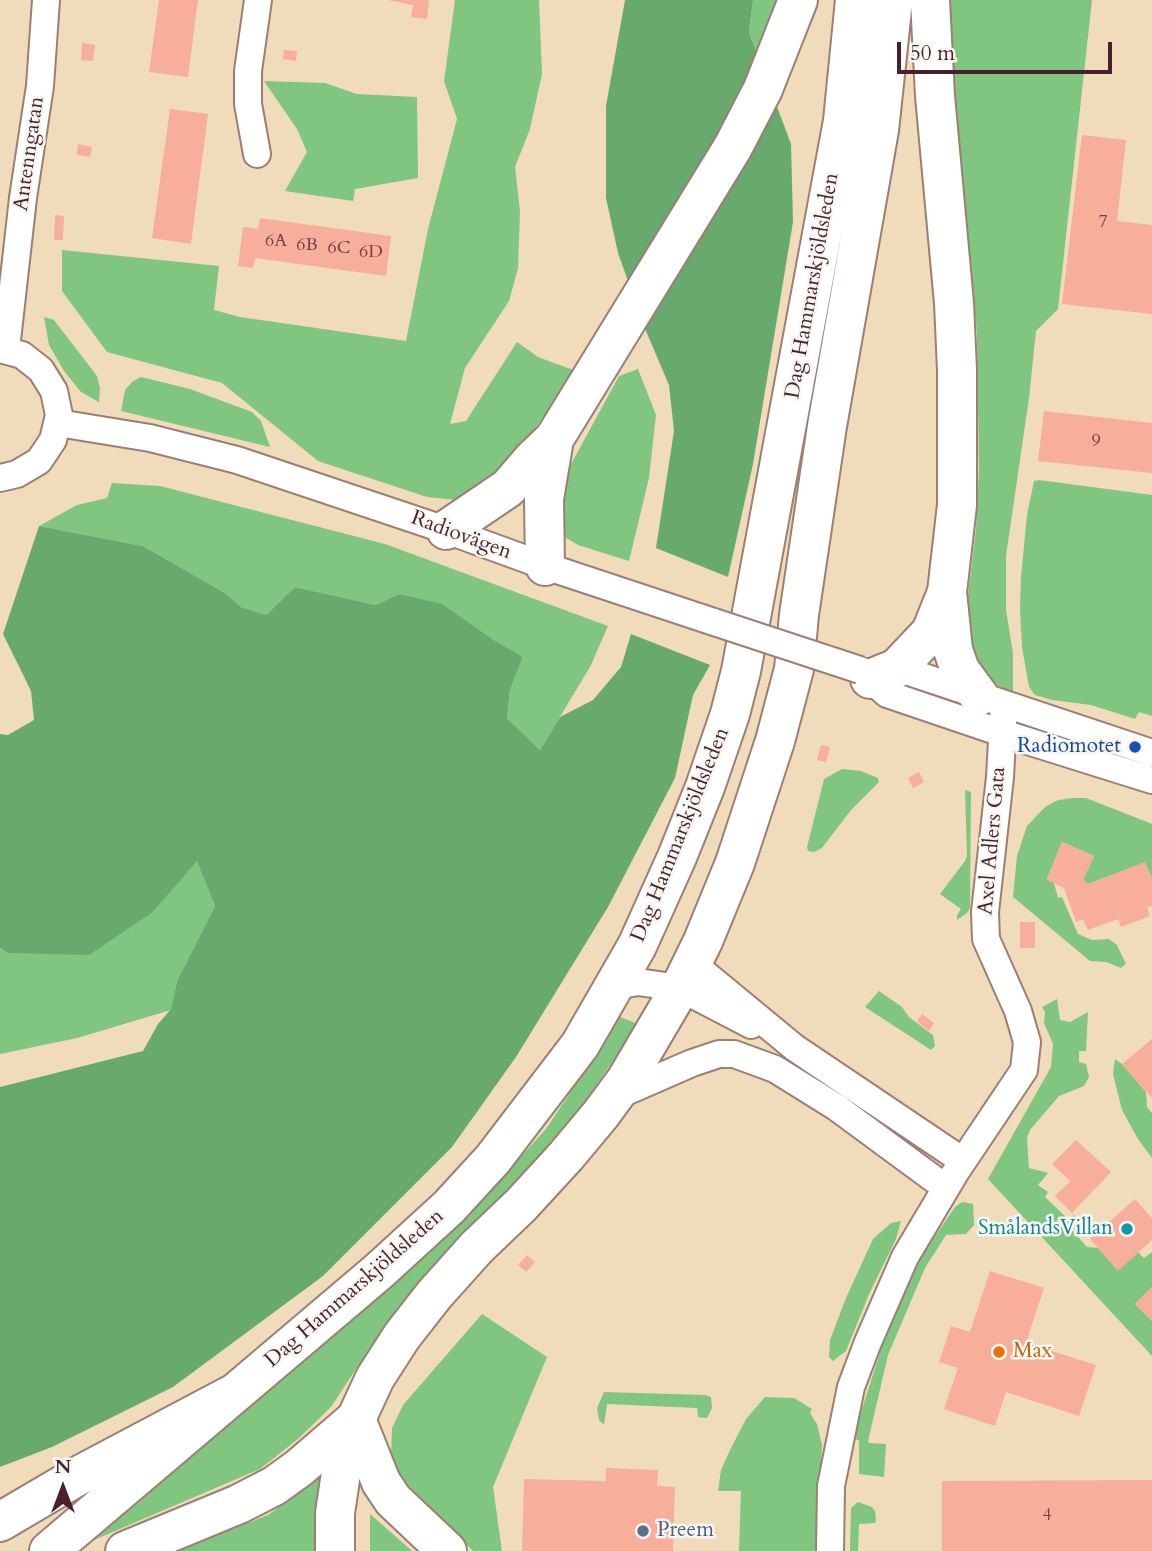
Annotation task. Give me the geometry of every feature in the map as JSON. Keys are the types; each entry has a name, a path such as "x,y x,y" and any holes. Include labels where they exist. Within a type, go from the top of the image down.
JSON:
{"main road":[{"path":"446,530 508,488 554,439 733,147 763,89 798,0"},
{"name":"Dag Hammarskjöldsleden","path":"231,1395 449,1207 493,1159 580,1045 637,946 677,857 730,715 741,671 843,121 855,0"},
{"name":"Dag Hammarskjöldsleden","path":"335,1551 335,1513 341,1473 356,1419 375,1378 402,1336 435,1295 477,1247 566,1156 613,1098 661,1023 686,975 743,840 775,741 794,669 799,615 827,426 878,130 893,0"},
{"path":"930,0 957,370 957,505 947,592 953,650 960,670 991,700"},
{"path":"545,566 544,499 554,439"},
{"path":"876,672 931,632 947,592"},
{"path":"0,1522 78,1476 231,1395"},
{"path":"49,1551 231,1395"},
{"path":"125,1551 160,1534 239,1504 274,1486 356,1419 381,1482 393,1500 447,1551"}],"street":[{"name":"Antenngatan","path":"3,349 40,86 46,0"},
{"path":"257,154 248,104 248,82 258,0"},
{"path":"0,478 17,474 38,461 49,447 58,423 57,398 47,376 29,359 3,349"},
{"name":"Radiovägen","path":"58,423 150,438 237,460 545,566 876,672"},
{"path":"876,672 991,700 1152,753"},
{"path":"876,672 887,694 1152,780"},
{"name":"Axel Adlers Gata","path":"830,1551 831,1486 851,1387 868,1342 905,1257 963,1161 1024,1070 1027,1042 1018,1011 986,939 985,912 1000,777 1002,733 991,700"},
{"path":"615,986 686,975 963,1161"},
{"path":"613,1098 692,1063 719,1054 734,1054 775,1069 836,1107 946,1188"}],"green space":[{"path":"455,0 539,0 542,74 530,129 515,167 520,211 518,268 509,301 465,368 450,424 466,421 517,342 538,357 576,371 516,455 485,491 455,500 427,497 318,461 222,383 107,352 62,291 62,250 219,266 214,310 240,317 406,341 428,229 457,119 444,81"},
{"path":"625,0 753,0 749,32 791,144 793,222 753,464 728,577 656,548 674,431 669,385 618,253 606,198 606,106"},
{"path":"753,0 781,0 761,63 749,32"},
{"path":"948,0 1092,0 1058,309 1036,331 1006,556 1006,610 1013,653 1013,692 997,685 986,676 969,646 965,620 976,529 979,471 977,333 951,92"},
{"path":"264,81 325,83 357,94 417,97 418,178 355,189 353,201 285,191 307,152 297,129"},
{"path":"44,317 54,320 97,376 99,402 81,392 64,371 49,345"},
{"path":"638,369 656,415 649,478 629,561 578,545 563,536 557,515 565,475 619,376"},
{"path":"141,377 190,389 252,412 261,421 270,447 121,411 125,390"},
{"path":"1034,481 1152,495 1152,716 1139,712 1135,719 1091,705 1052,700 1035,695 1029,687 1022,647 1021,577 1027,515"},
{"path":"112,483 160,486 385,544 608,626 590,667 540,750 507,718 510,690 523,657 399,594 376,605 295,587 266,615 241,607 225,593 143,546 39,526 77,505 107,498"},
{"path":"39,526 143,546 225,593 241,607 266,615 295,587 376,605 399,594 442,604 523,657 510,690 507,718 540,750 560,717 593,700 621,667 631,634 710,665 693,695 675,778 608,907 516,1057 452,1147 323,1276 173,1387 52,1447 0,1467 0,1087 143,1051 158,1024 171,1009 177,981 215,906 197,861 153,912 89,955 8,953 0,948 0,734 8,735 34,720 31,691 3,634"},
{"path":"842,769 861,771 878,778 879,782 851,810 822,848 814,852 808,851 824,779"},
{"path":"965,790 971,792 970,908 957,920 961,909 940,894 967,856"},
{"path":"1086,798 1152,824 1152,878 1145,863 1088,884 1083,880 1094,856 1062,842 1047,879 1054,883 1058,898 1062,897 1078,934 1092,940 1109,939 1117,945 1126,964 1121,968 1106,962 1090,961 1013,897 1017,856 1027,826 1045,807 1058,800"},
{"path":"197,860 215,906 177,981 171,1010 77,1038 0,1054 0,948 8,953 153,912"},
{"path":"879,991 902,1007 909,1017 933,1035 935,1046 931,1050 865,1007"},
{"path":"1057,999 1060,1020 1070,1022 1088,1012 1086,1051 1079,1051 1079,1062 1086,1064 1089,1077 1084,1086 1059,1096 1030,1130 1027,1138 1029,1168 1048,1173 1038,1185 1048,1192 1045,1197 1069,1220 1074,1215 1076,1217 1070,1228 1087,1247 1098,1248 1118,1270 1138,1252 1144,1258 1152,1252 1152,1287 1135,1304 1152,1321 1152,1356 988,1179 1051,1067 1053,1044 1044,1023 1045,1012 1042,1007"},
{"path":"620,1017 638,1024 563,1134 428,1274 383,1328 331,1407 298,1439 260,1469 94,1540 453,1231 546,1129"},
{"path":"1115,1059 1146,1092 1147,1107 1152,1113 1152,1158 1122,1110 1113,1074"},
{"path":"962,1202 973,1204 974,1225 966,1234 946,1235 925,1268 888,1355 868,1441 886,1444 884,1477 859,1474 859,1441 853,1437 883,1343 915,1265 955,1207"},
{"path":"901,1221 896,1239 870,1292 846,1351 833,1361 829,1357 830,1340 873,1239 891,1223"},
{"path":"482,1314 547,1357 493,1487 502,1551 473,1551 400,1477 391,1454 392,1428 403,1405"},
{"path":"604,1392 705,1395 711,1397 712,1408 705,1418 698,1417 697,1408 607,1404 604,1425 599,1420 597,1408"},
{"path":"765,1397 794,1398 812,1409 810,1413 817,1424 822,1445 816,1551 739,1551 741,1491 718,1491 721,1470 730,1450 746,1419"},
{"path":"320,1477 315,1522 316,1551 177,1551 268,1515"},
{"path":"858,1502 872,1507 876,1520 875,1523 859,1524 858,1551 850,1551 851,1508"},
{"path":"370,1514 412,1551 370,1551"}],"building":[{"path":"159,0 198,0 188,77 149,72"},
{"path":"388,0 429,0 427,19 411,17 413,5"},
{"path":"82,43 95,45 93,61 81,60"},
{"path":"284,50 297,51 296,61 283,59"},
{"path":"170,109 208,114 191,244 152,238"},
{"path":"1082,135 1126,140 1117,221 1152,225 1152,314 1062,304"},
{"path":"78,144 92,147 90,157 77,155"},
{"path":"55,215 64,216 63,240 54,240"},
{"path":"260,218 391,236 386,276 255,258 253,268 238,266 243,227 258,229"},
{"path":"1044,411 1152,423 1152,473 1038,461"},
{"path":"821,745 830,747 826,762 817,760"},
{"path":"919,772 924,782 913,788 908,778"},
{"path":"1062,842 1094,856 1083,880 1088,884 1145,862 1152,878 1152,906 1147,907 1150,916 1121,927 1118,919 1088,930 1083,919 1076,922 1064,888 1047,880"},
{"path":"1020,922 1035,922 1035,948 1020,948"},
{"path":"922,1014 934,1023 929,1031 917,1021"},
{"path":"1152,1039 1152,1098 1122,1064"},
{"path":"1076,1140 1111,1172 1072,1213 1055,1196 1070,1181 1052,1164"},
{"name":"SmålandsVillan","path":"1135,1199 1152,1218 1152,1240 1118,1271 1090,1239"},
{"path":"527,1255 535,1262 526,1272 518,1265"},
{"name":"Max","path":"990,1271 1044,1288 1026,1343 1096,1365 1079,1416 1006,1392 995,1426 944,1409 958,1368 939,1362 951,1326 970,1332"},
{"path":"1152,1287 1152,1321 1135,1304"},
{"path":"606,1468 658,1470 657,1486 675,1487 673,1551 522,1551 524,1479 606,1481"},
{"path":"1152,1480 1152,1551 942,1551 942,1481"}],"place":[{"name":"Radiomotet","path":"1135,747"},
{"name":"SmålandsVillan","path":"1127,1229"},
{"name":"Max","path":"999,1352"},
{"name":"Preem","path":"643,1531"}]}
